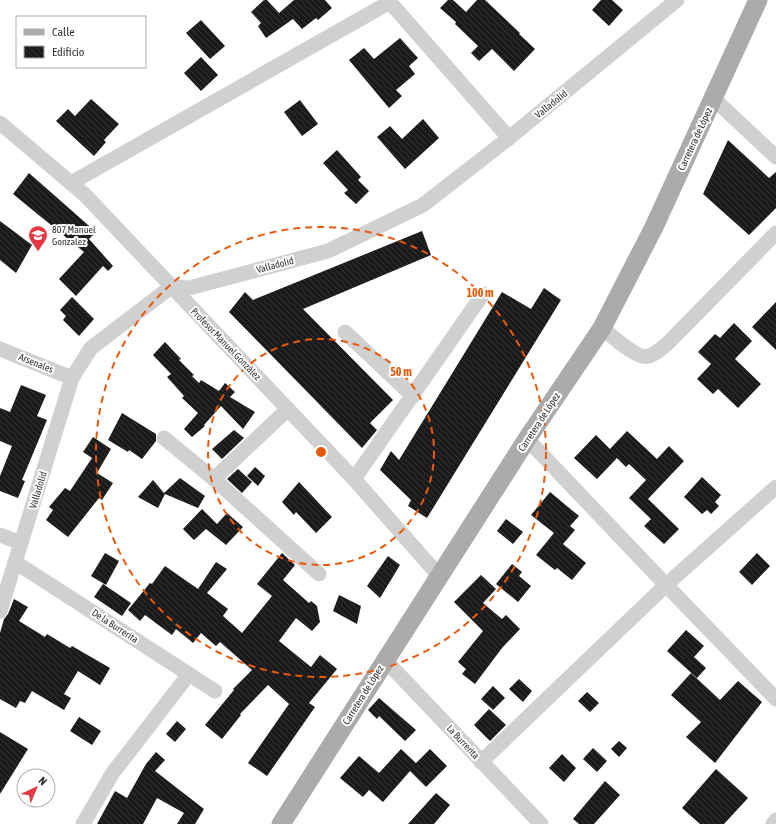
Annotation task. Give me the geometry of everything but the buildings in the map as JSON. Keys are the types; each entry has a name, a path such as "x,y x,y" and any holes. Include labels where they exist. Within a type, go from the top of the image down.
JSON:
{"main road":[{"name":"Carretera de López","path":"281,824 527,439 602,328 654,227 714,99 758,0"}],"street":[{"name":"Valladolid","path":"0,611 72,378 91,348 115,328 171,287 189,288 328,251 423,206 509,138 677,0"},
{"path":"71,183 389,1 509,138"},
{"path":"714,99 776,157"},
{"name":"Profesor Manuel González","path":"0,123 85,195 354,479 440,577"},
{"path":"602,328 638,356 648,357 658,352 776,233"},
{"path":"354,479 484,294"},
{"path":"345,332 413,396"},
{"name":"Arsenales","path":"0,349 72,378"},
{"path":"214,479 288,409"},
{"path":"164,438 214,479 319,574"},
{"path":"527,439 776,699"},
{"path":"481,762 666,585 776,487"},
{"path":"0,535 21,543"},
{"name":"De la Burrerita","path":"15,562 215,691"},
{"name":"La Burrerita","path":"385,660 540,824"},
{"path":"83,824 112,774 189,674"},
{"path":"773,824 776,820"}],"place":[{"name":"807 Manuel Gonzalez","path":"38,252"}]}
